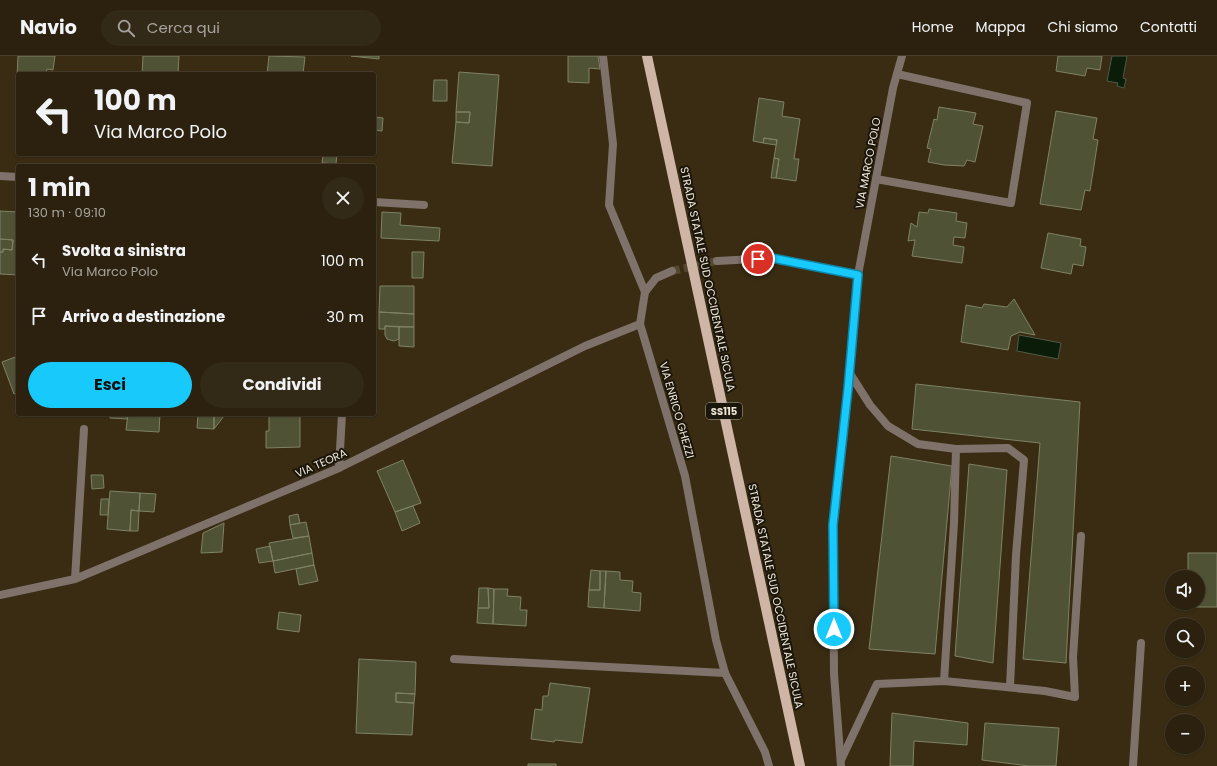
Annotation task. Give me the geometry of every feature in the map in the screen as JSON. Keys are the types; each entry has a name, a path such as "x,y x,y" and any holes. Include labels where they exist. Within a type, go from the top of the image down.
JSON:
{"main road":[{"name":"STRADA STATALE SUD OCCIDENTALE SICULA","path":"647,56 800,766"}],"street":[{"path":"603,56 613,144 609,205 645,292 656,278 672,271"},
{"name":"VIA MARCO POLO","path":"841,763 834,674 833,525 858,275 893,88 902,56"},
{"path":"876,179 1011,203 1027,103 897,74"},
{"path":"0,176 16,177"},
{"path":"376,202 424,205"},
{"path":"717,261 772,258 858,275"},
{"name":"VIA ENRICO GHEZZI","path":"645,292 640,324 685,476 716,640 725,673 765,752 769,766"},
{"name":"VIA TEORA","path":"0,596 75,579 338,468 585,346 640,324"},
{"path":"849,372 870,405 888,426 918,444 956,449 1008,448 1024,460 1016,555 1010,687"},
{"path":"338,468 342,416"},
{"path":"75,579 84,429"},
{"path":"944,681 954,523 956,449"},
{"path":"841,763 877,684 944,681 1045,691 1075,697 1073,657 1081,536"},
{"path":"1133,766 1141,643"},
{"path":"454,659 725,673"}],"shaded area":[{"path":"1112,56 1127,56 1123,78 1126,79 1124,88 1117,86 1118,83 1107,81"},
{"path":"1019,335 1061,343 1058,359 1017,351"}],"building":[{"path":"18,56 55,56 53,70 47,69 46,72 17,72"},
{"path":"143,56 179,56 178,72 142,72"},
{"path":"269,56 305,57 303,72 267,72"},
{"path":"351,56 379,56 379,59"},
{"path":"568,56 598,56 600,69 589,68 589,83 568,82"},
{"path":"1058,56 1102,56 1100,70 1087,68 1085,76 1056,71"},
{"path":"459,72 499,75 492,166 452,163 456,122 469,123 470,112 456,112"},
{"path":"434,80 447,80 447,101 433,101"},
{"path":"759,98 784,102 782,116 800,119 794,159 799,159 796,181 776,178 779,159 774,158 777,140 764,138 763,143 753,141"},
{"path":"939,107 976,113 973,124 983,126 975,162 967,160 964,166 944,165 928,162 931,149 927,148 934,119 937,120"},
{"path":"1056,111 1097,118 1093,139 1098,140 1090,191 1085,190 1081,210 1040,204"},
{"path":"456,112 470,112 469,123 456,122"},
{"path":"376,117 383,118 382,131 376,130"},
{"path":"764,138 777,140 776,145 763,143"},
{"path":"323,156 337,156 336,164 322,163"},
{"path":"774,158 779,159 776,178 771,178"},
{"path":"929,209 957,213 956,221 967,223 965,238 954,237 953,245 964,247 962,263 912,256 915,240 908,241 911,223 917,227 919,212 928,213"},
{"path":"0,211 16,212 16,275 0,274 0,252 3,252 3,249 12,250 13,240 0,239"},
{"path":"382,212 401,213 400,225 440,228 439,241 381,238"},
{"path":"1048,233 1081,239 1080,246 1086,247 1083,266 1073,264 1071,274 1041,268"},
{"path":"0,239 13,240 12,250 3,249 3,252 0,252"},
{"path":"412,252 424,252 423,278 412,278"},
{"path":"380,286 414,286 414,314 379,312"},
{"path":"1014,299 1035,335 1020,332 1011,336 1008,350 961,342 966,305 982,308 984,304 1007,307"},
{"path":"379,312 414,314 414,327 385,326 385,329 379,329"},
{"path":"385,326 399,327 399,339 394,341 387,339 385,335"},
{"path":"399,327 414,327 414,347 399,346"},
{"path":"16,357 16,393 14,394 2,362"},
{"path":"916,384 1080,402 1066,663 1023,659 1040,443 912,429"},
{"path":"110,416 128,416 127,419 110,418"},
{"path":"128,416 160,416 159,432 126,430"},
{"path":"198,416 214,416 214,429 197,428"},
{"path":"214,416 224,416 214,429"},
{"path":"269,416 300,416 300,447 266,448 266,431 269,431"},
{"path":"891,456 952,466 935,654 869,649"},
{"path":"403,460 421,503 395,512 377,471"},
{"path":"969,464 1007,470 993,663 955,656"},
{"path":"91,475 103,475 104,488 92,489"},
{"path":"110,491 140,493 139,511 131,510 130,531 107,529"},
{"path":"140,493 156,494 154,512 139,511"},
{"path":"101,499 109,499 108,515 100,515"},
{"path":"413,506 420,523 402,531 395,512"},
{"path":"131,510 139,511 138,531 130,531"},
{"path":"298,514 300,523 290,525 289,516"},
{"path":"306,522 309,536 293,538 290,525"},
{"path":"224,523 222,552 201,553 203,533"},
{"path":"309,536 312,553 273,561 269,543"},
{"path":"270,546 273,561 259,563 256,549"},
{"path":"312,553 314,565 275,573 273,561"},
{"path":"1188,553 1217,553 1217,607 1205,607 1205,570 1188,570"},
{"path":"314,565 318,581 299,585 296,569"},
{"path":"591,570 600,571 600,590 589,590"},
{"path":"600,571 606,571 604,608 588,607 589,590 600,590"},
{"path":"606,571 620,572 620,580 633,581 632,592 641,593 640,611 604,608"},
{"path":"479,588 488,588 489,608 478,608"},
{"path":"488,588 494,589 493,624 477,623 478,608 489,608"},
{"path":"494,589 508,589 507,596 521,597 520,610 527,610 526,626 493,624"},
{"path":"279,612 301,615 299,632 277,629"},
{"path":"359,659 416,662 415,694 396,693 396,702 414,703 412,735 356,733"},
{"path":"550,683 590,688 582,743 531,739 535,709 542,710 543,696 548,696"},
{"path":"396,693 415,694 414,703 396,702"},
{"path":"892,713 968,723 967,745 914,741 913,766 890,766"},
{"path":"985,723 1059,728 1056,766 1029,766 982,760"},
{"path":"528,764 556,764 556,766 528,766"}],"tunnel":[{"path":"672,271 717,261"}],"route":[{"path":"758,259 772,258 858,275 848,389 833,525 834,629"}]}
